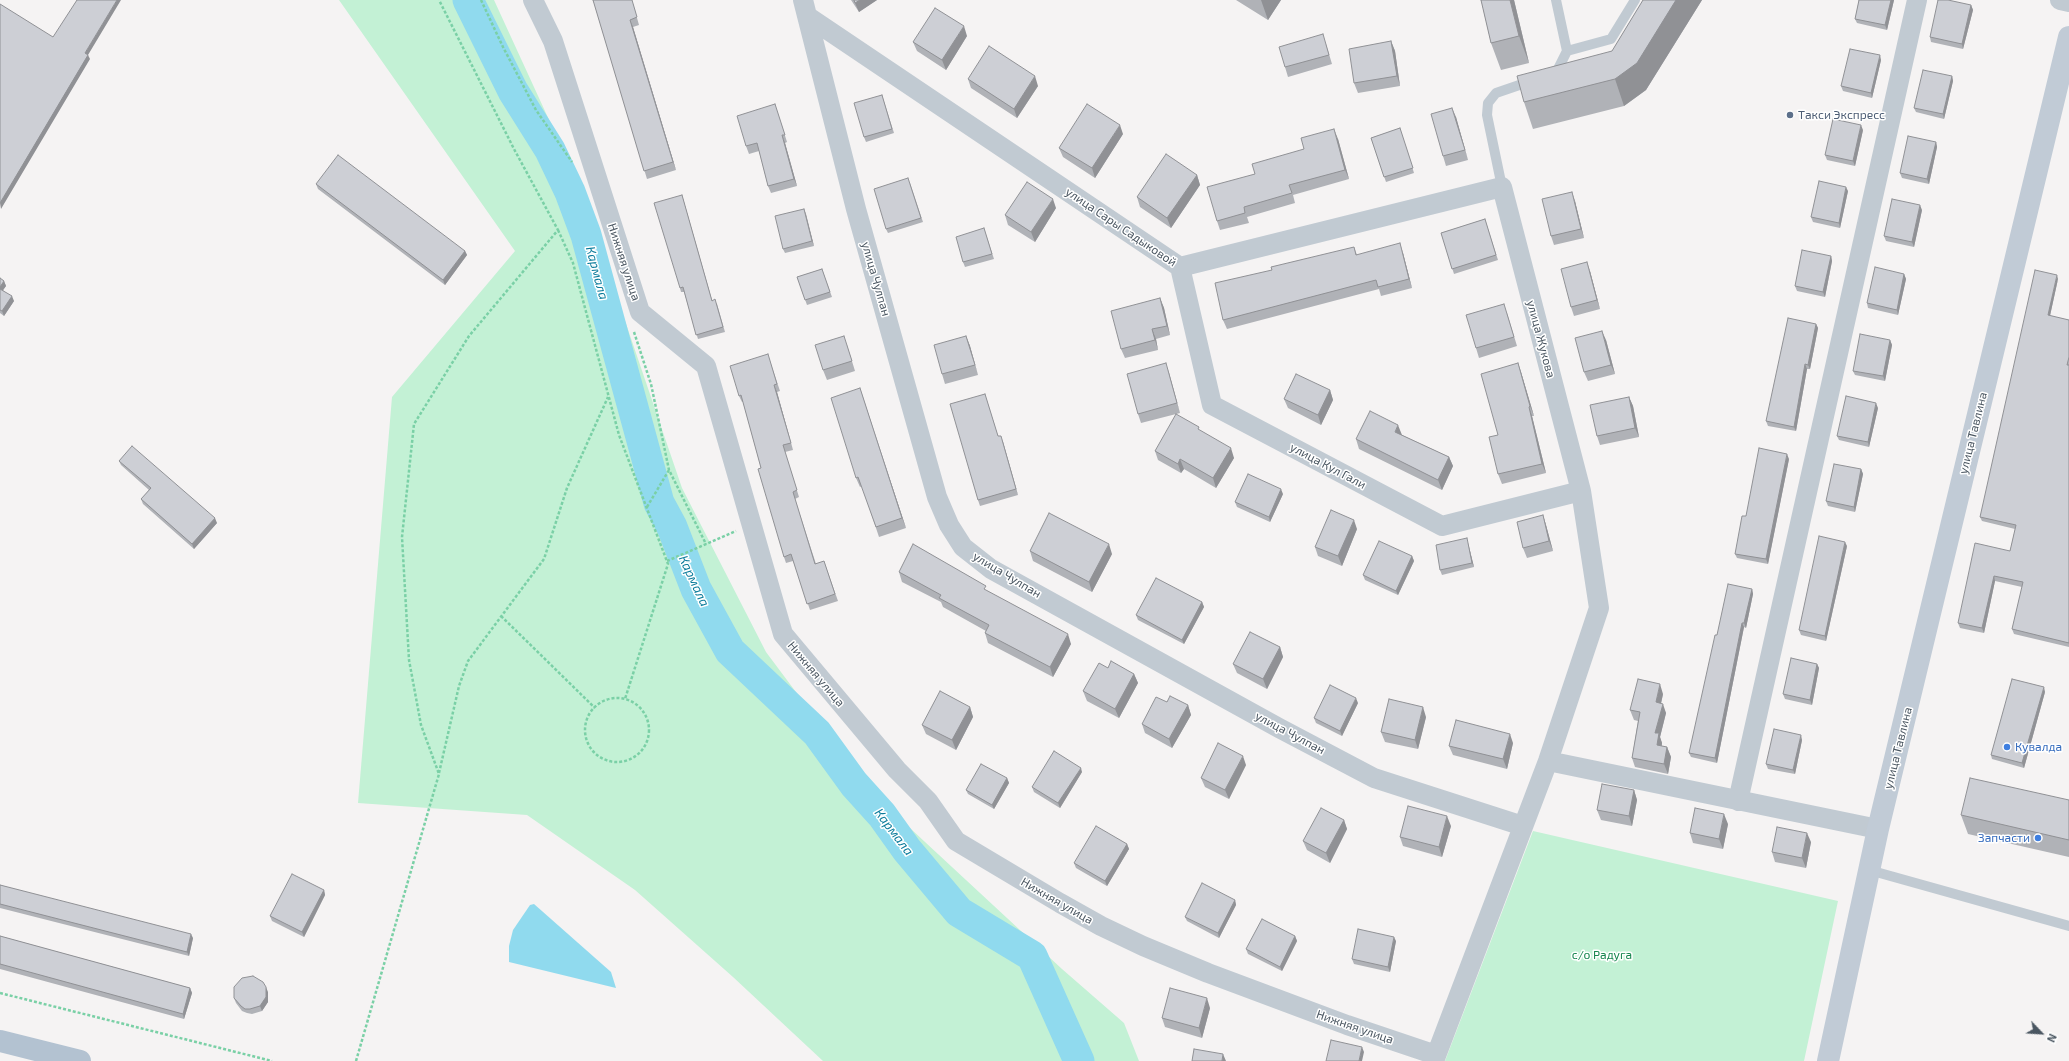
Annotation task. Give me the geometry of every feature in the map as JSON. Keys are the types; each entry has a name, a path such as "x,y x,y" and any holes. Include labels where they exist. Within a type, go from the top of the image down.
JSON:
{"main road":[{"name":"улица Тавлина","path":"1828,1061 1878,829 2069,37"},
{"path":"0,1041 80,1061"}],"street":[{"name":"Нижняя улица","path":"533,0 553,41 640,312 706,366 783,634 896,770 928,801 956,841 1060,903 1143,946 1215,976 1435,1058"},
{"path":"1738,801 1917,0"},
{"path":"2060,0 2069,2"},
{"name":"улица Сары Садыковой","path":"805,8 1180,267 1502,187"},
{"name":"улица Чулпан","path":"805,8 856,209 937,497 949,525 963,547 991,569 1279,728 1374,778 1523,826"},
{"name":"улица Жукова","path":"1435,1058 1548,761 1599,608 1581,491 1502,187"},
{"name":"улица Кул Гали","path":"1180,267 1212,405 1442,526 1581,491"},
{"path":"1548,761 1878,829"}],"lane":[{"path":"1502,187 1487,115 1488,103 1496,93 1556,73 1567,51 1556,0"},
{"path":"1567,51 1610,39 1634,0"},
{"path":"1869,870 2069,926"}],"path":[{"path":"439,0 514,149 558,230 573,262 618,435 668,564 625,700"},
{"path":"481,0 503,48 536,110 574,166"},
{"path":"439,774 421,725 409,660 402,537 414,424 469,336 558,230"},
{"path":"632,327 651,384 669,470 706,544"},
{"path":"356,1061 439,774 459,686 468,661 544,559 567,488 608,397"},
{"path":"647,507 669,470"},
{"path":"667,561 751,524"},
{"path":"501,616 595,708"},
{"path":"608,700 625,700 637,705 644,713 648,722 649,732 646,743 641,752 632,759 622,762 611,762 601,758 593,751 587,742 585,731 587,721 595,708 608,700"},
{"path":"0,993 272,1061"}],"green space":[{"path":"339,0 494,0 578,183 682,488 766,652 870,791 1062,969 1124,1023 1139,1061 823,1061 733,977 635,890 527,815 358,803 392,397 515,251"},
{"name":"с/о Радуга","path":"1533,831 1838,901 1804,1061 1445,1061"}],"water":[{"path":"534,904 611,972 616,988 509,962 509,946 513,930 530,905"}],"building":[{"path":"77,0 117,0 85,53 88,55 0,203 0,4 53,37"},
{"path":"593,0 632,0 637,17 630,20 673,162 644,171"},
{"path":"1481,0 1510,0 1519,36 1491,43"},
{"path":"1643,0 1676,0 1637,63 1615,79 1524,102 1517,76 1612,51"},
{"path":"1859,0 1891,0 1885,25 1855,19"},
{"path":"1938,0 1948,0 1971,5 1962,44 1930,37"},
{"path":"935,8 964,26 942,60 913,42"},
{"path":"1323,34 1329,55 1285,67 1279,47"},
{"path":"1391,41 1397,76 1354,83 1349,49"},
{"path":"989,46 1035,76 1014,109 968,79"},
{"path":"1850,49 1880,55 1871,93 1841,86"},
{"path":"1923,70 1952,76 1943,114 1914,108"},
{"path":"882,95 892,129 864,137 854,103"},
{"path":"775,104 785,135 782,135 794,179 768,186 757,143 746,146 737,116"},
{"path":"1087,104 1120,125 1092,168 1059,148"},
{"path":"1452,108 1465,150 1443,156 1431,114"},
{"path":"1833,119 1861,125 1853,161 1825,155"},
{"path":"1400,128 1413,168 1384,177 1371,138"},
{"path":"1334,129 1345,170 1289,185 1292,193 1244,207 1245,213 1217,221 1207,187 1255,174 1252,164 1304,149 1301,138"},
{"path":"1908,136 1936,142 1927,179 1900,173"},
{"path":"1166,154 1197,175 1167,218 1137,197"},
{"path":"338,155 465,251 443,280 316,184"},
{"path":"908,178 921,218 886,229 874,189"},
{"path":"1819,181 1846,187 1839,223 1811,217"},
{"path":"1027,182 1053,199 1031,232 1005,215"},
{"path":"1572,192 1581,229 1551,236 1542,199"},
{"path":"682,195 712,301 715,299 723,327 696,335 683,287 680,288 654,203"},
{"path":"1892,199 1920,205 1912,242 1884,236"},
{"path":"804,209 812,241 783,249 775,216"},
{"path":"1485,219 1496,255 1452,269 1441,233"},
{"path":"984,228 992,254 963,262 956,237"},
{"path":"1400,243 1409,279 1378,287 1376,280 1223,320 1215,283 1272,270 1271,267 1354,247 1356,255"},
{"path":"1802,250 1831,256 1823,292 1795,286"},
{"path":"1587,262 1597,300 1571,307 1561,269"},
{"path":"1875,267 1904,274 1897,310 1867,303"},
{"path":"822,269 830,292 805,300 797,277"},
{"path":"2035,270 2057,275 2048,315 2069,320 2069,357 2067,365 2069,365 2069,643 2012,629 2023,582 1994,576 1982,628 1958,623 1975,543 2010,551 2016,525 1980,517"},
{"path":"0,278 4,281 0,287"},
{"path":"0,289 12,296 2,311 0,310"},
{"path":"1160,298 1167,326 1152,329 1155,340 1121,349 1111,311"},
{"path":"1504,304 1514,337 1476,348 1466,315"},
{"path":"1788,318 1816,324 1808,365 1805,364 1794,427 1766,421"},
{"path":"1602,331 1611,365 1584,372 1575,338"},
{"path":"1860,334 1890,340 1883,376 1853,371"},
{"path":"844,336 852,361 823,370 815,345"},
{"path":"966,336 975,365 942,374 934,345"},
{"path":"768,354 777,384 774,385 791,443 783,445 797,490 793,492 815,564 824,561 835,594 807,604 791,554 784,557 758,469 761,468 741,395 739,396 730,366"},
{"path":"1166,363 1177,403 1138,414 1127,374"},
{"path":"1518,363 1530,406 1542,464 1498,474 1489,437 1498,435 1481,374"},
{"path":"1296,374 1330,390 1318,415 1284,399"},
{"path":"860,388 902,518 876,527 858,477 856,478 831,398"},
{"path":"985,394 998,436 1001,436 1016,489 978,500 950,404"},
{"path":"1846,396 1876,403 1868,442 1837,436"},
{"path":"1629,397 1635,428 1597,436 1590,405"},
{"path":"1370,411 1398,425 1395,432 1449,457 1438,480 1356,439"},
{"path":"1176,414 1231,448 1213,478 1180,459 1178,464 1155,451"},
{"path":"132,446 215,518 192,544 141,499 151,488 119,461"},
{"path":"1759,448 1787,454 1766,559 1735,554 1742,516 1746,516"},
{"path":"1834,464 1861,469 1854,507 1826,501"},
{"path":"1248,474 1281,489 1269,517 1235,502"},
{"path":"1331,510 1354,520 1338,556 1315,547"},
{"path":"1049,513 1109,544 1089,582 1030,551"},
{"path":"1543,515 1549,541 1523,548 1517,522"},
{"path":"1819,536 1845,542 1825,636 1799,630"},
{"path":"1467,538 1472,563 1440,570 1436,545"},
{"path":"1379,541 1412,556 1396,591 1363,575"},
{"path":"913,544 986,586 984,589 1068,634 1050,667 985,633 989,625 939,598 941,595 899,572"},
{"path":"1156,578 1202,602 1182,640 1136,615"},
{"path":"1728,584 1752,589 1744,623 1742,623 1715,758 1689,753"},
{"path":"1250,632 1280,647 1263,679 1233,664"},
{"path":"1791,658 1817,664 1810,700 1783,694"},
{"path":"1111,661 1134,674 1115,709 1083,691 1099,663 1108,668"},
{"path":"1638,679 1660,684 1656,702 1663,704 1655,733 1659,733 1657,745 1667,747 1664,764 1632,758 1640,712 1630,710"},
{"path":"2012,679 2044,687 2022,763 1991,755"},
{"path":"1330,685 1356,698 1340,731 1314,718"},
{"path":"940,691 970,707 952,740 922,725"},
{"path":"1170,696 1188,705 1169,739 1142,724 1156,697 1167,702"},
{"path":"1389,699 1423,707 1415,740 1381,732"},
{"path":"1456,720 1510,734 1503,759 1449,746"},
{"path":"1774,729 1801,735 1793,770 1766,764"},
{"path":"1218,743 1243,756 1225,790 1201,778"},
{"path":"1054,751 1081,768 1058,803 1032,787"},
{"path":"981,764 1007,778 992,805 966,790"},
{"path":"1970,778 2069,800 2069,840 1961,815"},
{"path":"1602,784 1634,790 1629,816 1597,810"},
{"path":"1408,806 1447,816 1439,847 1400,837"},
{"path":"1321,808 1344,820 1326,853 1303,841"},
{"path":"1695,808 1724,814 1719,839 1690,833"},
{"path":"1096,826 1127,844 1105,881 1074,863"},
{"path":"1777,827 1807,833 1802,858 1772,852"},
{"path":"292,874 324,890 302,932 270,916"},
{"path":"1202,883 1235,900 1218,933 1185,917"},
{"path":"0,885 191,934 187,952 0,904"},
{"path":"1262,919 1295,936 1280,967 1246,949"},
{"path":"1358,929 1394,937 1388,967 1352,959"},
{"path":"0,936 190,988 183,1014 0,964"},
{"path":"253,976 263,982 266,987 266,997 260,1006 245,1009 234,998 234,987 242,978"},
{"path":"1170,988 1207,998 1199,1028 1162,1018"},
{"path":"1331,1040 1362,1047 1359,1061 1326,1061"},
{"path":"1194,1049 1223,1054 1222,1061 1192,1061"}],"waterway":[{"name":"Кармала","path":"468,0 513,91 550,150 570,192 586,235 659,503 672,527 696,589 730,651 817,733 854,784 882,815 907,850 959,912 1032,956 1079,1061"}],"place":[{"name":"Такси Экспресс","path":"1790,115"},
{"name":"Кувалда","path":"2007,747"},
{"name":"Запчасти","path":"2038,838"}]}
